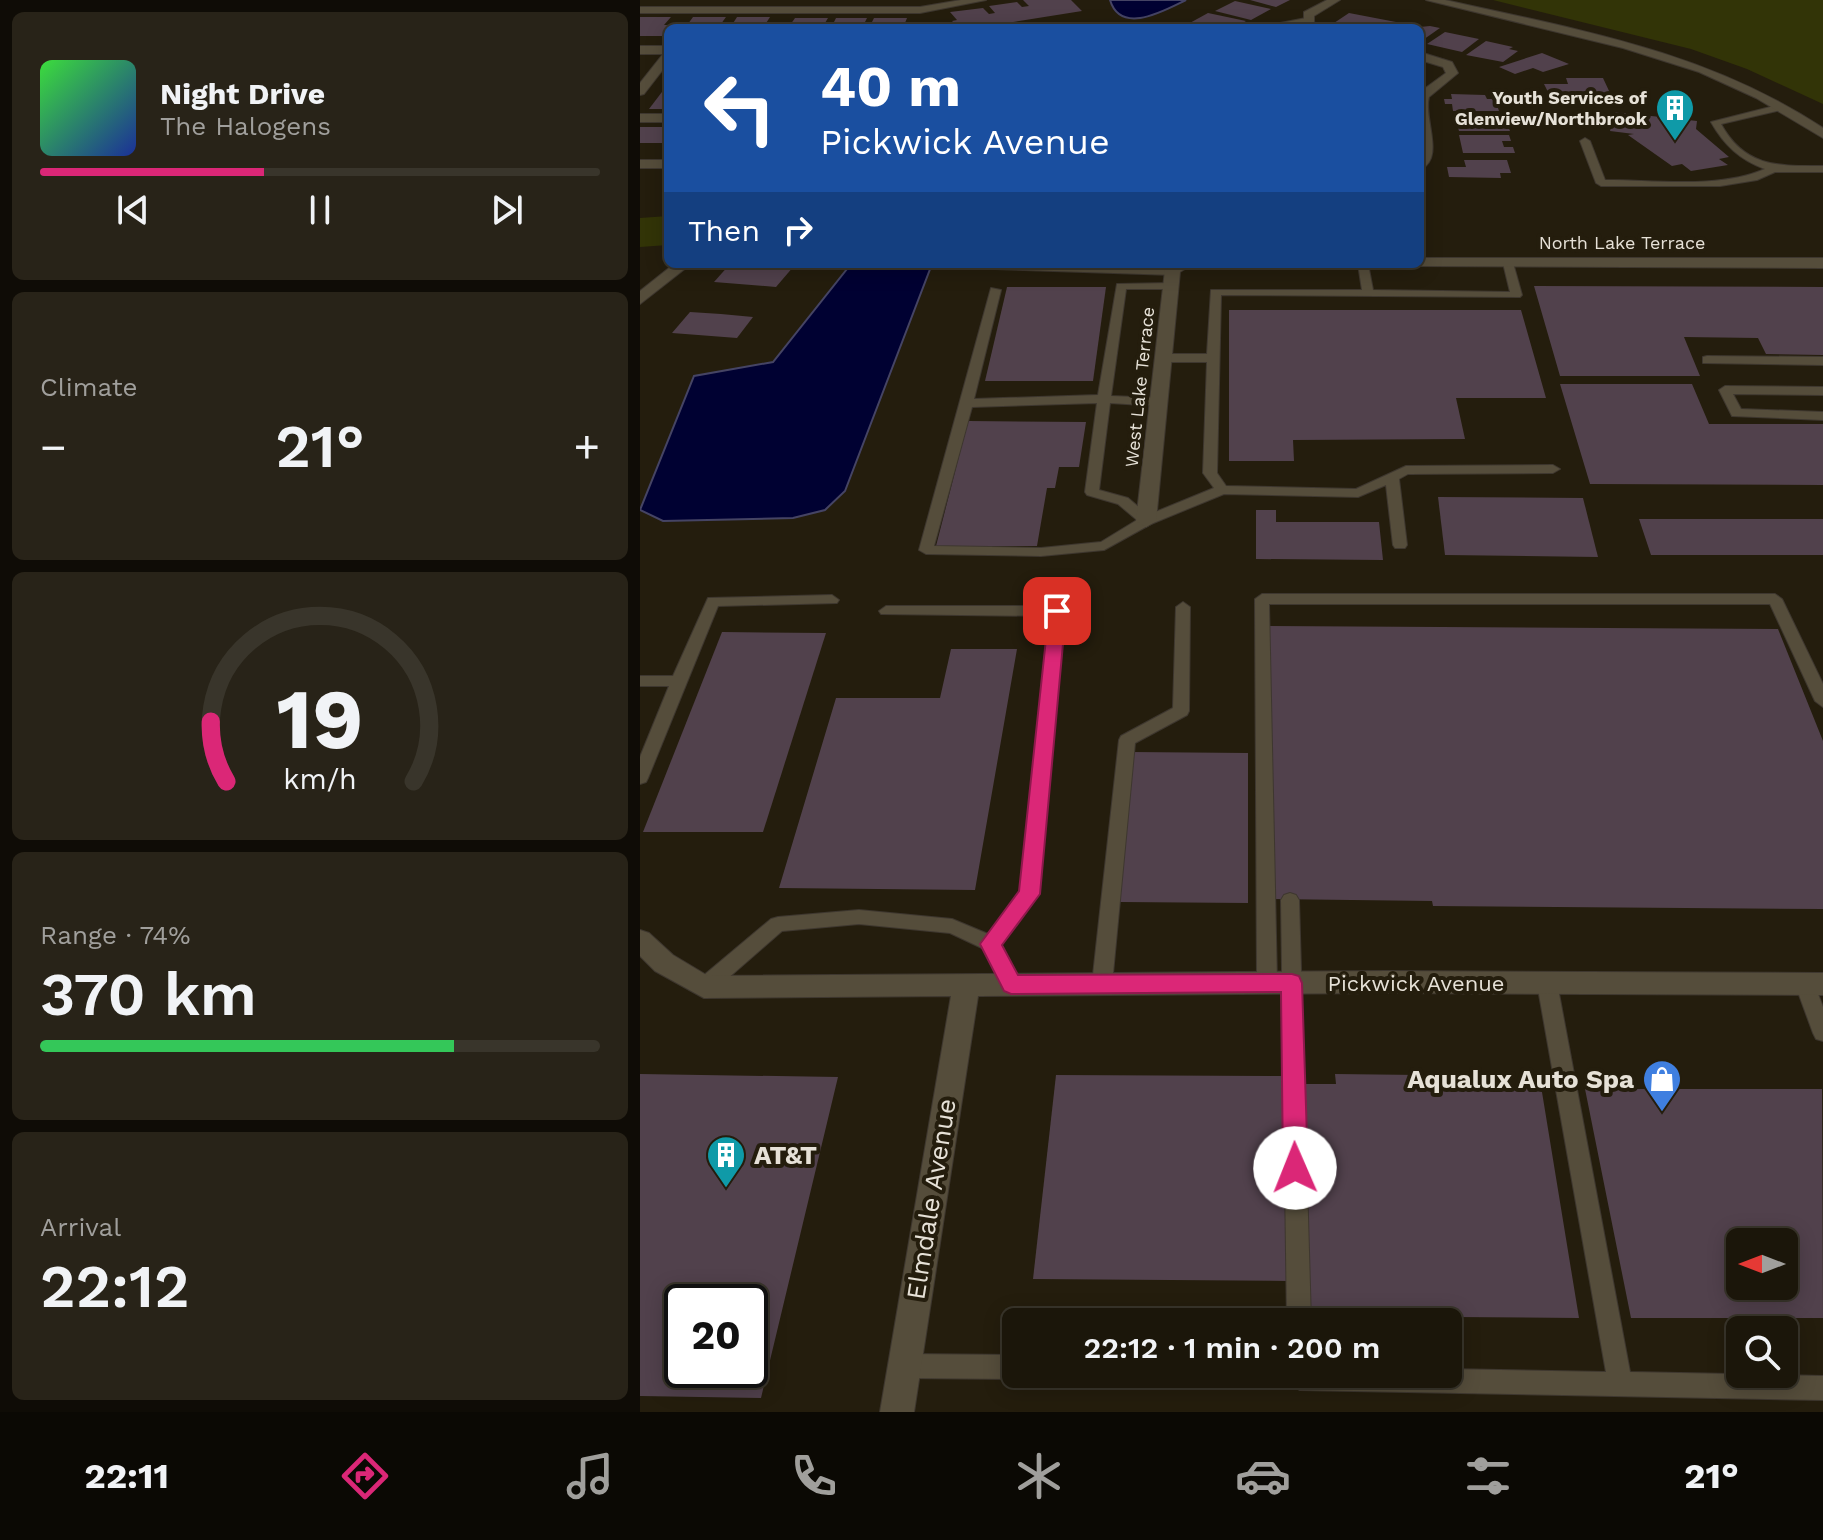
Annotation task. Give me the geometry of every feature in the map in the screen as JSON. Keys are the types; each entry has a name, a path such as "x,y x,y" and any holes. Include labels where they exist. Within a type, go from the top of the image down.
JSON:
{"street":[{"path":"640,10 924,14 981,0"},
{"path":"1312,24 1306,20 1308,14 1335,0"},
{"path":"1431,0 1656,55 1737,83 1823,134"},
{"path":"640,50 664,53"},
{"path":"1424,57 1448,65 1452,73 1450,78 1428,91 1424,97"},
{"path":"640,91 664,58"},
{"path":"640,118 664,118"},
{"path":"1424,124 1427,145 1424,160"},
{"path":"640,164 664,164"},
{"name":"North Lake Terrace","path":"1424,263 1823,263"},
{"path":"640,297 678,268"},
{"name":"West Lake Terrace","path":"1146,521 1163,358 1176,274"},
{"path":"640,940 664,963 704,987"},
{"name":"Pickwick Avenue","path":"704,987 1279,983 1814,984"},
{"name":"Elmdale Avenue","path":"897,1412 966,985"}],"lane":[{"path":"1282,24 1306,20"},
{"path":"1774,169 1741,154 1727,141 1716,122 1782,107"},
{"path":"1585,141 1601,183 1720,183 1753,178 1774,169 1823,169"},
{"path":"1222,490 1210,473 1215,292 1516,295 1508,263"},
{"path":"1040,268 1176,274"},
{"path":"1364,268 1368,293"},
{"path":"1146,521 1123,501 1092,492 1121,286 1176,274"},
{"path":"995,290 926,550 1041,552 1104,546 1146,521 1222,490 1358,493 1406,470 1553,469"},
{"path":"1163,358 1213,358"},
{"path":"1707,360 1823,361"},
{"path":"1823,391 1725,390 1736,413 1823,416"},
{"path":"967,403 1104,399 1159,402"},
{"path":"1392,477 1400,545"},
{"path":"1298,1308 1279,983 1262,599 1775,599 1823,701"},
{"path":"640,778 713,601 832,600"},
{"path":"1102,984 1127,740 1181,711 1183,607"},
{"path":"886,611 1057,611 1029,894 991,944"},
{"path":"640,681 679,681"},
{"path":"1279,983 1290,900"},
{"path":"704,987 778,924 859,917 952,926 991,944 1011,985"},
{"path":"1547,983 1620,1384"},
{"path":"1814,984 1823,1033"},
{"path":"904,1366 1002,1367"},
{"path":"1462,1381 1823,1388"}],"shaded area":[{"path":"1110,0 1186,0 1156,14 1133,18 1124,17 1116,11"},
{"path":"1493,0 1823,0 1823,104 1747,69 1691,49"},
{"path":"664,216 664,245 640,247 640,218"},
{"path":"848,268 930,268 845,491 825,510 793,518 663,521 640,510 694,376 773,362"}],"building":[{"path":"1023,0 1071,0 1082,11 1000,24 955,24 952,21 957,20 950,12 983,8 989,14 995,13 989,6 1017,2 1022,7 1029,6"},
{"path":"1250,0 1290,0 1276,7"},
{"path":"1235,1 1271,9 1251,20 1215,11"},
{"path":"1208,13 1246,21 1241,24 1188,24"},
{"path":"1349,13 1396,22 1393,24 1334,23"},
{"path":"640,17 671,17 664,24 662,36 640,36"},
{"path":"693,17 726,17 721,24 688,24"},
{"path":"737,17 770,17 766,24 733,24"},
{"path":"795,18 828,18 824,24 791,24"},
{"path":"836,18 867,18 864,24 833,24"},
{"path":"874,18 907,18 905,24 871,24"},
{"path":"1430,26 1440,28 1424,39 1424,27"},
{"path":"1445,32 1479,39 1462,52 1427,44"},
{"path":"1486,41 1518,51 1503,62 1466,55"},
{"path":"1542,53 1569,64 1543,72 1533,68 1515,74 1499,67"},
{"path":"1566,78 1603,78 1610,93 1548,92 1544,84 1568,84"},
{"path":"664,89 664,109 649,109"},
{"path":"1451,94 1485,95 1487,99 1495,99 1499,111 1453,111 1452,104 1445,104 1444,99 1452,99"},
{"name":"Youth Services of Glenview/Northbrook","path":"1615,112 1697,121 1696,129 1729,157 1719,159 1728,165 1691,171 1682,164 1672,166 1628,135 1634,134 1610,131"},
{"path":"1454,114 1504,114 1506,120 1498,120 1499,126 1508,126 1510,131 1459,131"},
{"path":"640,127 664,127 664,143 640,143"},
{"path":"1459,135 1509,135 1511,141 1502,141 1504,147 1513,147 1515,153 1463,153"},
{"path":"1464,160 1507,160 1511,173 1500,173 1501,178 1449,177 1447,167 1466,167"},
{"path":"726,268 792,268 776,287 714,282"},
{"path":"1534,286 1823,287 1823,355 1766,354 1758,338 1684,337 1700,376 1560,376"},
{"path":"1007,287 1106,287 1093,381 985,381"},
{"path":"1229,310 1521,310 1546,398 1456,398 1465,439 1293,440 1294,461 1229,461"},
{"path":"690,312 753,317 737,338 672,333"},
{"path":"1560,384 1692,384 1709,424 1823,424 1823,485 1590,484"},
{"path":"968,421 1086,422 1079,467 1059,467 1055,488 1047,488 1037,546 936,546"},
{"path":"1438,497 1583,498 1598,557 1445,555"},
{"path":"1256,510 1276,510 1276,522 1379,522 1383,560 1256,559"},
{"path":"1639,519 1823,519 1823,555 1651,555"},
{"path":"1268,626 1778,629 1823,741 1823,909 1433,906 1432,901 1271,899"},
{"path":"722,632 826,633 763,832 643,832"},
{"path":"951,649 1017,649 975,890 779,888 836,698 940,698"},
{"path":"1132,752 1248,753 1248,903 1120,902"},
{"name":"AT&T","path":"640,1074 838,1077 768,1369 768,1284 664,1284 664,1388 763,1388 761,1398 640,1396"},
{"path":"1335,1074 1504,1076 1506,1086 1541,1086 1579,1318 1462,1317 1462,1308 1308,1308 1300,1084 1336,1084"},
{"path":"1056,1075 1285,1076 1289,1281 1033,1279"},
{"path":"1585,1089 1822,1089 1823,1318 1631,1318"}],"place":[{"name":"Youth Services of Glenview/Northbrook","path":"1675,142"},
{"name":"Aqualux Auto Spa","path":"1662,1113"},
{"name":"AT&T","path":"726,1189"}],"route":[{"path":"1057,611 1029,894 991,944 1011,985 1292,983 1295,1168"}]}
